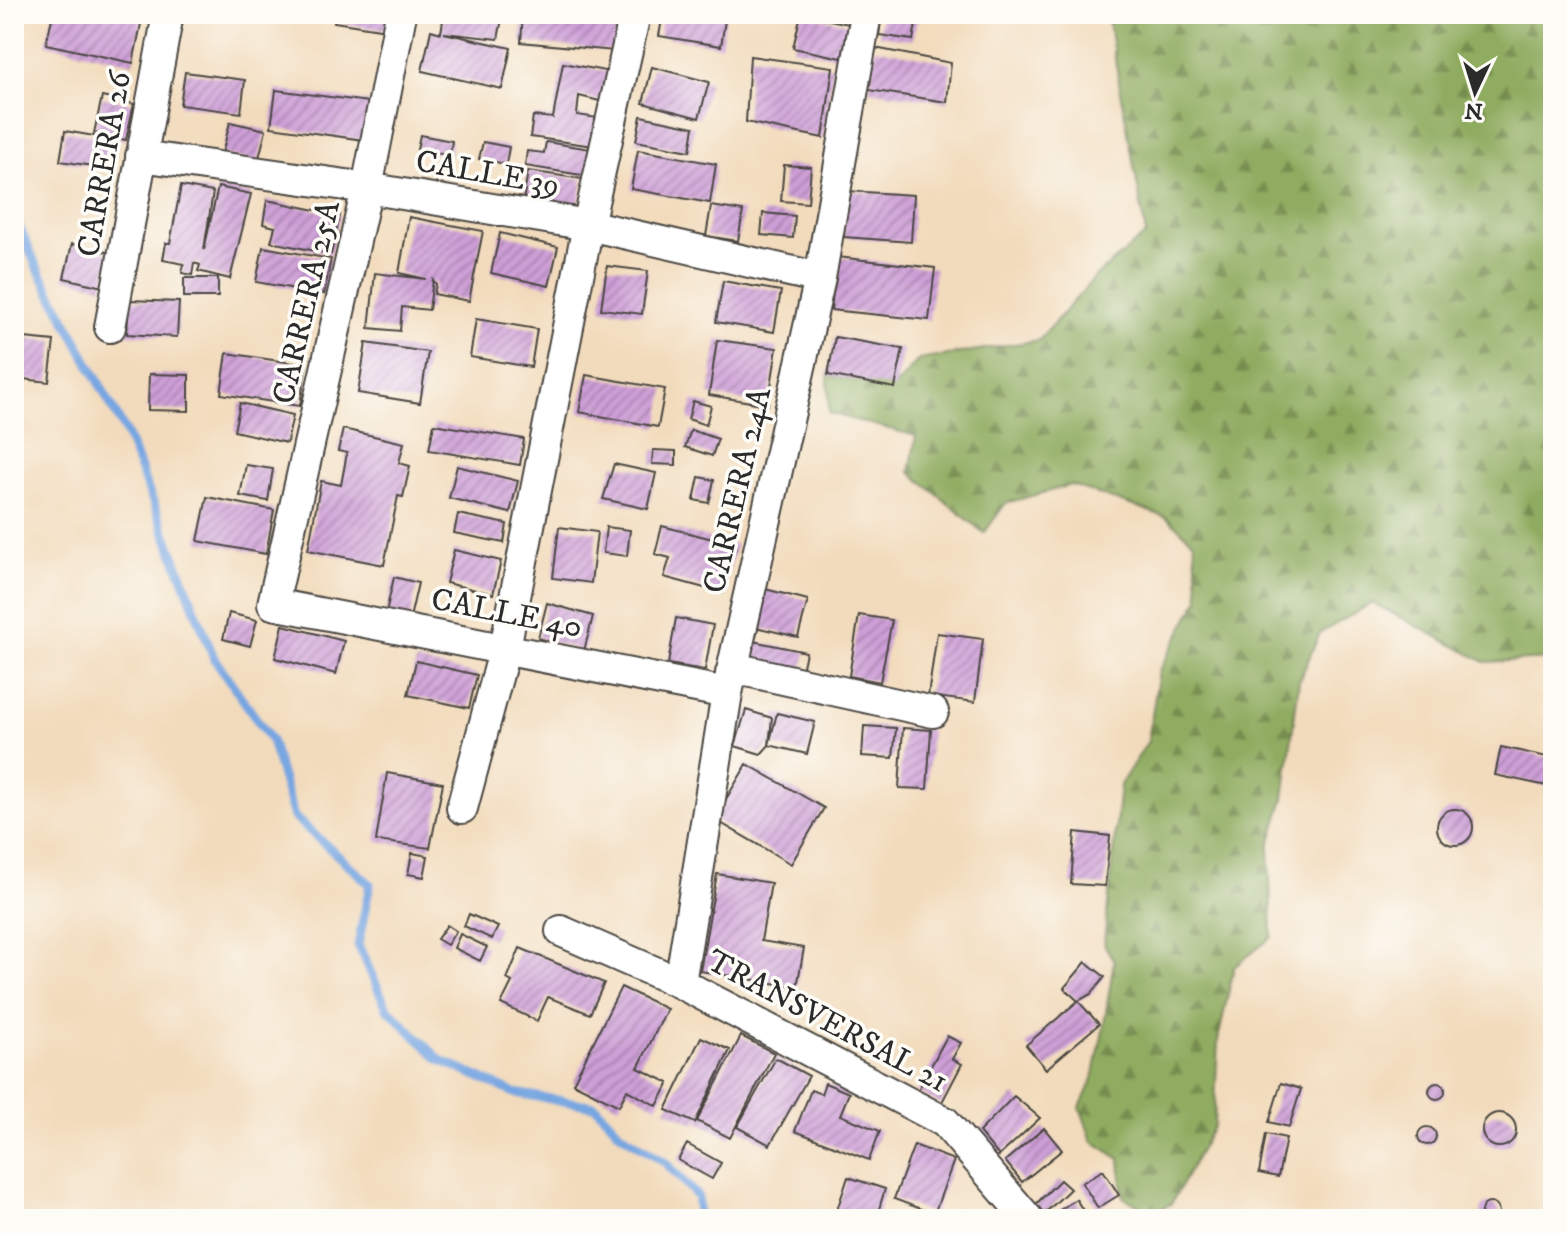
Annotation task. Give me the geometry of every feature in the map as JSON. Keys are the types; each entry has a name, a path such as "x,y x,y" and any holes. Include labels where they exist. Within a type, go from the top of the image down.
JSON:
{"street":[{"name":"CARRERA 26","path":"110,327 168,14"},
{"name":"CARRERA 25A","path":"273,604 367,188 401,14"},
{"path":"462,808 505,648 588,225 635,14"},
{"name":"CARRERA 24A","path":"680,983 729,683 820,278 866,14"},
{"name":"CALLE 39","path":"141,156 367,188 588,225 820,278"},
{"name":"CALLE 40","path":"273,604 505,648 729,683 747,671 933,712"},
{"name":"TRANSVERSAL 21","path":"561,931 680,983 945,1122 1028,1219"}],"green space":[{"path":"1107,14 1553,14 1553,659 1485,662 1373,603 1320,633 1299,681 1284,798 1269,847 1272,937 1234,967 1218,1040 1214,1125 1171,1204 1152,1213 1123,1197 1120,1159 1092,1141 1080,1107 1093,1079 1114,961 1104,944 1120,785 1148,741 1159,671 1199,599 1194,542 1166,517 1071,485 1006,503 984,533 910,472 916,436 829,413 828,375 895,387 918,360 1039,340 1096,276 1146,234"}],"building":[{"path":"53,14 143,14 133,63 46,44"},
{"path":"335,14 395,14 393,31 334,22"},
{"path":"444,14 503,14 498,39 444,33 511,48 502,89 422,71 431,30 441,33"},
{"path":"523,14 617,19 614,51 521,42"},
{"path":"663,14 726,14 721,46 659,36"},
{"path":"801,14 849,24 842,58 793,48"},
{"path":"882,14 918,14 913,40 879,35"},
{"path":"875,48 951,63 947,102 869,90"},
{"path":"750,56 833,67 823,138 746,122"},
{"path":"563,63 610,72 604,102 579,96 577,115 598,118 594,146 530,137 533,116 553,118"},
{"path":"652,67 709,82 699,118 643,103"},
{"path":"185,72 245,80 241,113 180,105"},
{"path":"276,90 369,102 364,140 271,127"},
{"path":"102,97 134,104 126,140 94,133"},
{"path":"641,116 694,127 690,151 636,141"},
{"path":"230,122 266,130 258,162 222,154"},
{"path":"65,131 118,140 113,169 60,161"},
{"path":"420,135 452,141 450,155 417,150"},
{"path":"483,142 509,147 506,164 479,159"},
{"path":"546,142 591,149 588,176 525,166 527,151 544,153"},
{"path":"638,150 716,164 710,203 631,189"},
{"path":"784,165 811,167 808,203 781,201"},
{"path":"528,171 583,179 577,216 522,207"},
{"path":"181,186 213,192 204,250 218,187 251,194 230,279 198,271 200,265 194,263 192,275 182,273 184,264 163,260 166,243 170,243"},
{"path":"847,191 914,195 911,242 844,237"},
{"path":"267,200 340,215 331,254 271,242 275,227 263,224"},
{"path":"711,206 743,211 738,241 706,236"},
{"path":"763,213 795,216 793,238 761,235"},
{"path":"409,217 483,231 469,301 434,294 436,284 433,280 429,310 402,307 400,331 369,328 375,273 426,279 399,273"},
{"path":"500,233 558,247 549,286 491,273"},
{"path":"72,244 111,253 103,287 64,278"},
{"path":"263,247 331,259 324,294 256,282"},
{"path":"837,257 935,268 929,320 831,310"},
{"path":"607,266 648,271 642,314 601,309"},
{"path":"184,278 218,278 218,297 184,297"},
{"path":"723,281 781,291 774,332 716,322"},
{"path":"129,300 179,302 177,337 127,334"},
{"path":"476,319 537,329 531,367 470,357"},
{"path":"14,337 54,341 49,382 14,378"},
{"path":"835,337 903,349 895,388 828,375"},
{"path":"717,340 777,348 768,405 709,395"},
{"path":"366,343 428,352 420,403 358,393"},
{"path":"227,353 306,365 300,406 221,394"},
{"path":"149,374 189,375 189,411 148,410"},
{"path":"586,375 665,389 658,427 579,412"},
{"path":"693,401 711,406 706,425 688,419"},
{"path":"240,403 293,415 287,443 234,431"},
{"path":"434,424 524,439 520,465 429,450"},
{"path":"343,429 404,443 399,463 410,466 403,497 398,496 384,565 308,550 321,481 341,485 347,453 338,451"},
{"path":"691,430 718,439 712,456 685,447"},
{"path":"653,450 676,451 676,465 652,464"},
{"path":"614,464 656,473 648,509 603,499"},
{"path":"246,465 273,469 268,501 240,496"},
{"path":"457,466 518,481 510,513 449,498"},
{"path":"699,477 714,480 709,503 694,500"},
{"path":"207,497 274,510 266,554 198,541"},
{"path":"458,514 507,524 504,543 454,533"},
{"path":"662,526 736,545 723,593 664,577 670,558 655,554"},
{"path":"559,527 597,532 591,583 553,578"},
{"path":"606,527 630,530 627,556 603,553"},
{"path":"454,550 501,561 493,594 446,583"},
{"path":"394,577 418,583 410,618 386,612"},
{"path":"761,588 808,600 798,637 751,626"},
{"path":"547,603 593,616 584,651 538,638"},
{"path":"229,613 257,620 250,646 223,639"},
{"path":"859,615 892,620 880,682 849,676"},
{"path":"676,618 713,625 705,670 668,664"},
{"path":"283,625 344,641 336,674 275,658"},
{"path":"937,633 983,639 975,702 928,696"},
{"path":"753,641 806,652 800,681 747,671"},
{"path":"416,661 477,675 469,708 408,695"},
{"path":"746,710 772,718 769,745 761,754 735,746"},
{"path":"777,713 815,722 807,754 769,745"},
{"path":"864,726 896,728 893,758 862,756"},
{"path":"903,728 931,730 927,789 899,788"},
{"path":"1501,747 1552,758 1547,786 1495,775"},
{"path":"747,764 824,808 791,864 714,819"},
{"path":"387,773 443,783 430,848 376,841"},
{"path":"1455,809 1468,814 1473,827 1468,840 1455,845 1442,840 1437,827 1442,814"},
{"path":"1075,832 1110,836 1105,886 1071,884"},
{"path":"412,853 428,856 424,877 408,874"},
{"path":"717,874 771,883 761,941 804,948 797,987 700,971"},
{"path":"469,914 498,927 492,939 464,926"},
{"path":"447,925 456,931 447,945 437,939"},
{"path":"460,934 487,947 480,961 454,948"},
{"path":"520,948 604,983 590,1014 548,997 537,1021 501,1004 512,982 507,979"},
{"path":"1086,962 1105,977 1091,994 1078,1001 1064,988"},
{"path":"621,987 667,1009 638,1068 669,1083 657,1106 627,1090 619,1106 573,1083"},
{"path":"1078,1001 1099,1024 1046,1069 1026,1045"},
{"path":"741,1036 774,1053 730,1138 697,1121"},
{"path":"947,1036 961,1043 952,1059 962,1064 941,1104 917,1092"},
{"path":"701,1037 730,1050 695,1123 666,1110"},
{"path":"776,1058 809,1076 770,1145 737,1127"},
{"path":"825,1083 849,1093 840,1115 880,1131 869,1160 795,1131 811,1090 821,1094"},
{"path":"1281,1083 1301,1089 1289,1127 1269,1122"},
{"path":"1437,1083 1443,1085 1443,1097 1437,1099 1431,1097 1429,1091 1431,1085"},
{"path":"1014,1096 1040,1118 999,1156 979,1132"},
{"path":"1499,1113 1511,1118 1516,1130 1511,1142 1499,1147 1487,1142 1482,1130 1487,1118"},
{"path":"1427,1127 1436,1136 1427,1145 1418,1136"},
{"path":"1044,1128 1062,1150 1022,1182 1005,1161"},
{"path":"1266,1134 1286,1138 1278,1177 1259,1173"},
{"path":"687,1144 721,1163 712,1179 678,1160"},
{"path":"914,1145 954,1160 934,1214 894,1199"},
{"path":"1103,1170 1119,1195 1098,1208 1082,1183"},
{"path":"848,1177 885,1189 876,1219 834,1219"},
{"path":"1060,1180 1070,1189 1043,1215 1034,1206"},
{"path":"1076,1199 1088,1219 1047,1219"},
{"path":"1486,1203 1494,1203 1499,1212 1497,1219 1486,1221 1481,1216 1481,1208"}],"waterway":[{"path":"14,215 36,265 126,433 214,658 271,740 294,817 370,884 358,945 387,1008 440,1060 514,1093 595,1106 620,1133 665,1162 698,1197 698,1219"}]}
